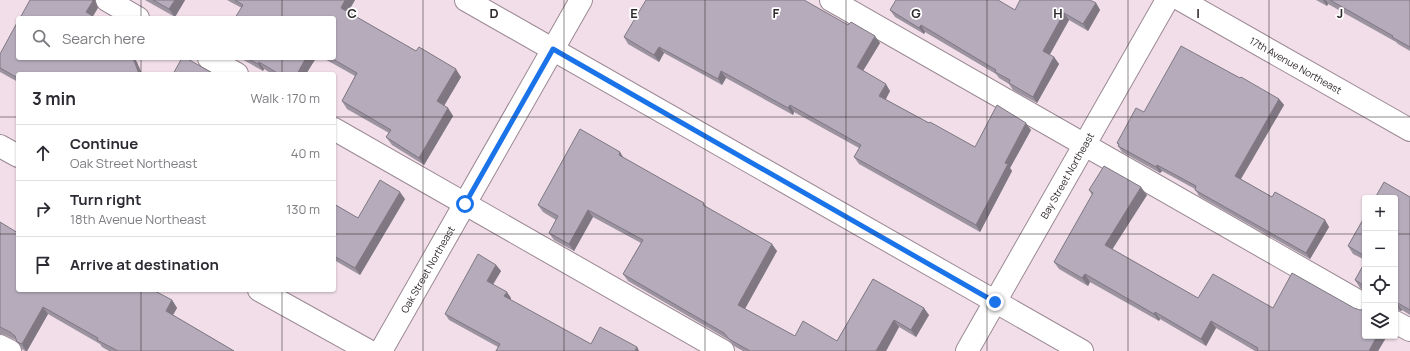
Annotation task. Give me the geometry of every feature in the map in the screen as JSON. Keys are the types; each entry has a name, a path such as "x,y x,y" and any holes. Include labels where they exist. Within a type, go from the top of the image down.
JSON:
{"street":[{"path":"107,0 135,16"},
{"path":"466,0 1082,351"},
{"name":"Oak Street Northeast","path":"381,351 581,0"},
{"path":"830,0 1363,303"},
{"name":"Bay Street Northeast","path":"967,351 1167,0"},
{"name":"17th Avenue Northeast","path":"1181,0 1410,130"},
{"path":"212,60 234,72"},
{"path":"336,130 723,351"},
{"path":"0,146 16,155"},
{"path":"263,292 369,351"},
{"path":"1398,324 1410,330"},
{"path":"0,346 10,351"}],"building":[{"path":"30,0 93,1 86,12 93,16 21,16"},
{"path":"153,0 175,0 169,9"},
{"path":"235,0 345,0 341,8 416,51 419,47 456,69 437,101 448,108 419,158 386,137 391,130 342,101 357,73 334,60 336,60 336,16 236,16 243,5"},
{"path":"646,0 804,0 848,25 851,22 875,36 857,67 886,84 879,96 975,147 997,105 1026,123 1005,163 1008,164 976,225 854,157 861,145 790,105 788,108 721,71 718,79 659,47 654,55 624,37"},
{"path":"896,0 998,0 1015,10 1020,0 1090,0 1096,3 1083,24 1064,13 1043,51 1054,57 1033,97 1009,83 1010,80 995,72 996,70 921,25 919,28 890,10"},
{"path":"1330,0 1410,0 1410,47 1392,37 1393,36"},
{"path":"16,25 16,60 134,60 138,72 16,72 16,77 0,68 0,54"},
{"path":"1181,46 1240,78 1241,77 1279,99 1235,176 1272,197 1275,192 1325,220 1306,253 1195,190 1196,186 1157,165 1156,167 1118,146 1119,144 1117,143 1136,108 1144,112"},
{"path":"181,60 190,60 210,72 174,72"},
{"path":"251,60 305,60 298,72 276,72 259,62 258,64"},
{"path":"580,129 620,152 619,155 704,203 703,205 772,244 738,305 795,336 803,321 837,341 873,279 924,308 911,330 894,320 876,351 750,351 729,339 724,333 623,274 643,240 588,210 569,244 549,233 558,216 538,205"},
{"path":"1104,166 1141,187 1105,245 1198,298 1213,274 1273,308 1292,273 1354,308 1362,310 1362,339 1375,339 1369,351 1257,351 1258,348 1211,321 1201,339 1085,274 1082,278 1054,262 1093,193 1089,190"},
{"path":"380,180 400,192 355,268 336,257 336,205 358,218"},
{"path":"1384,182 1410,197 1410,310 1398,303 1398,195 1377,195"},
{"path":"1362,221 1362,254 1348,246"},
{"path":"0,222 16,232 16,292 157,292 172,300 166,311 234,351 118,351 43,307 22,344 17,342 15,336 10,332 0,327"},
{"path":"478,254 496,265 487,281 507,292 504,296 591,344 600,327 637,347 635,351 496,351 500,344 445,314"},
{"path":"1362,267 1362,284 1355,280"}],"route":[{"path":"465,204 553,49 995,302"}]}
